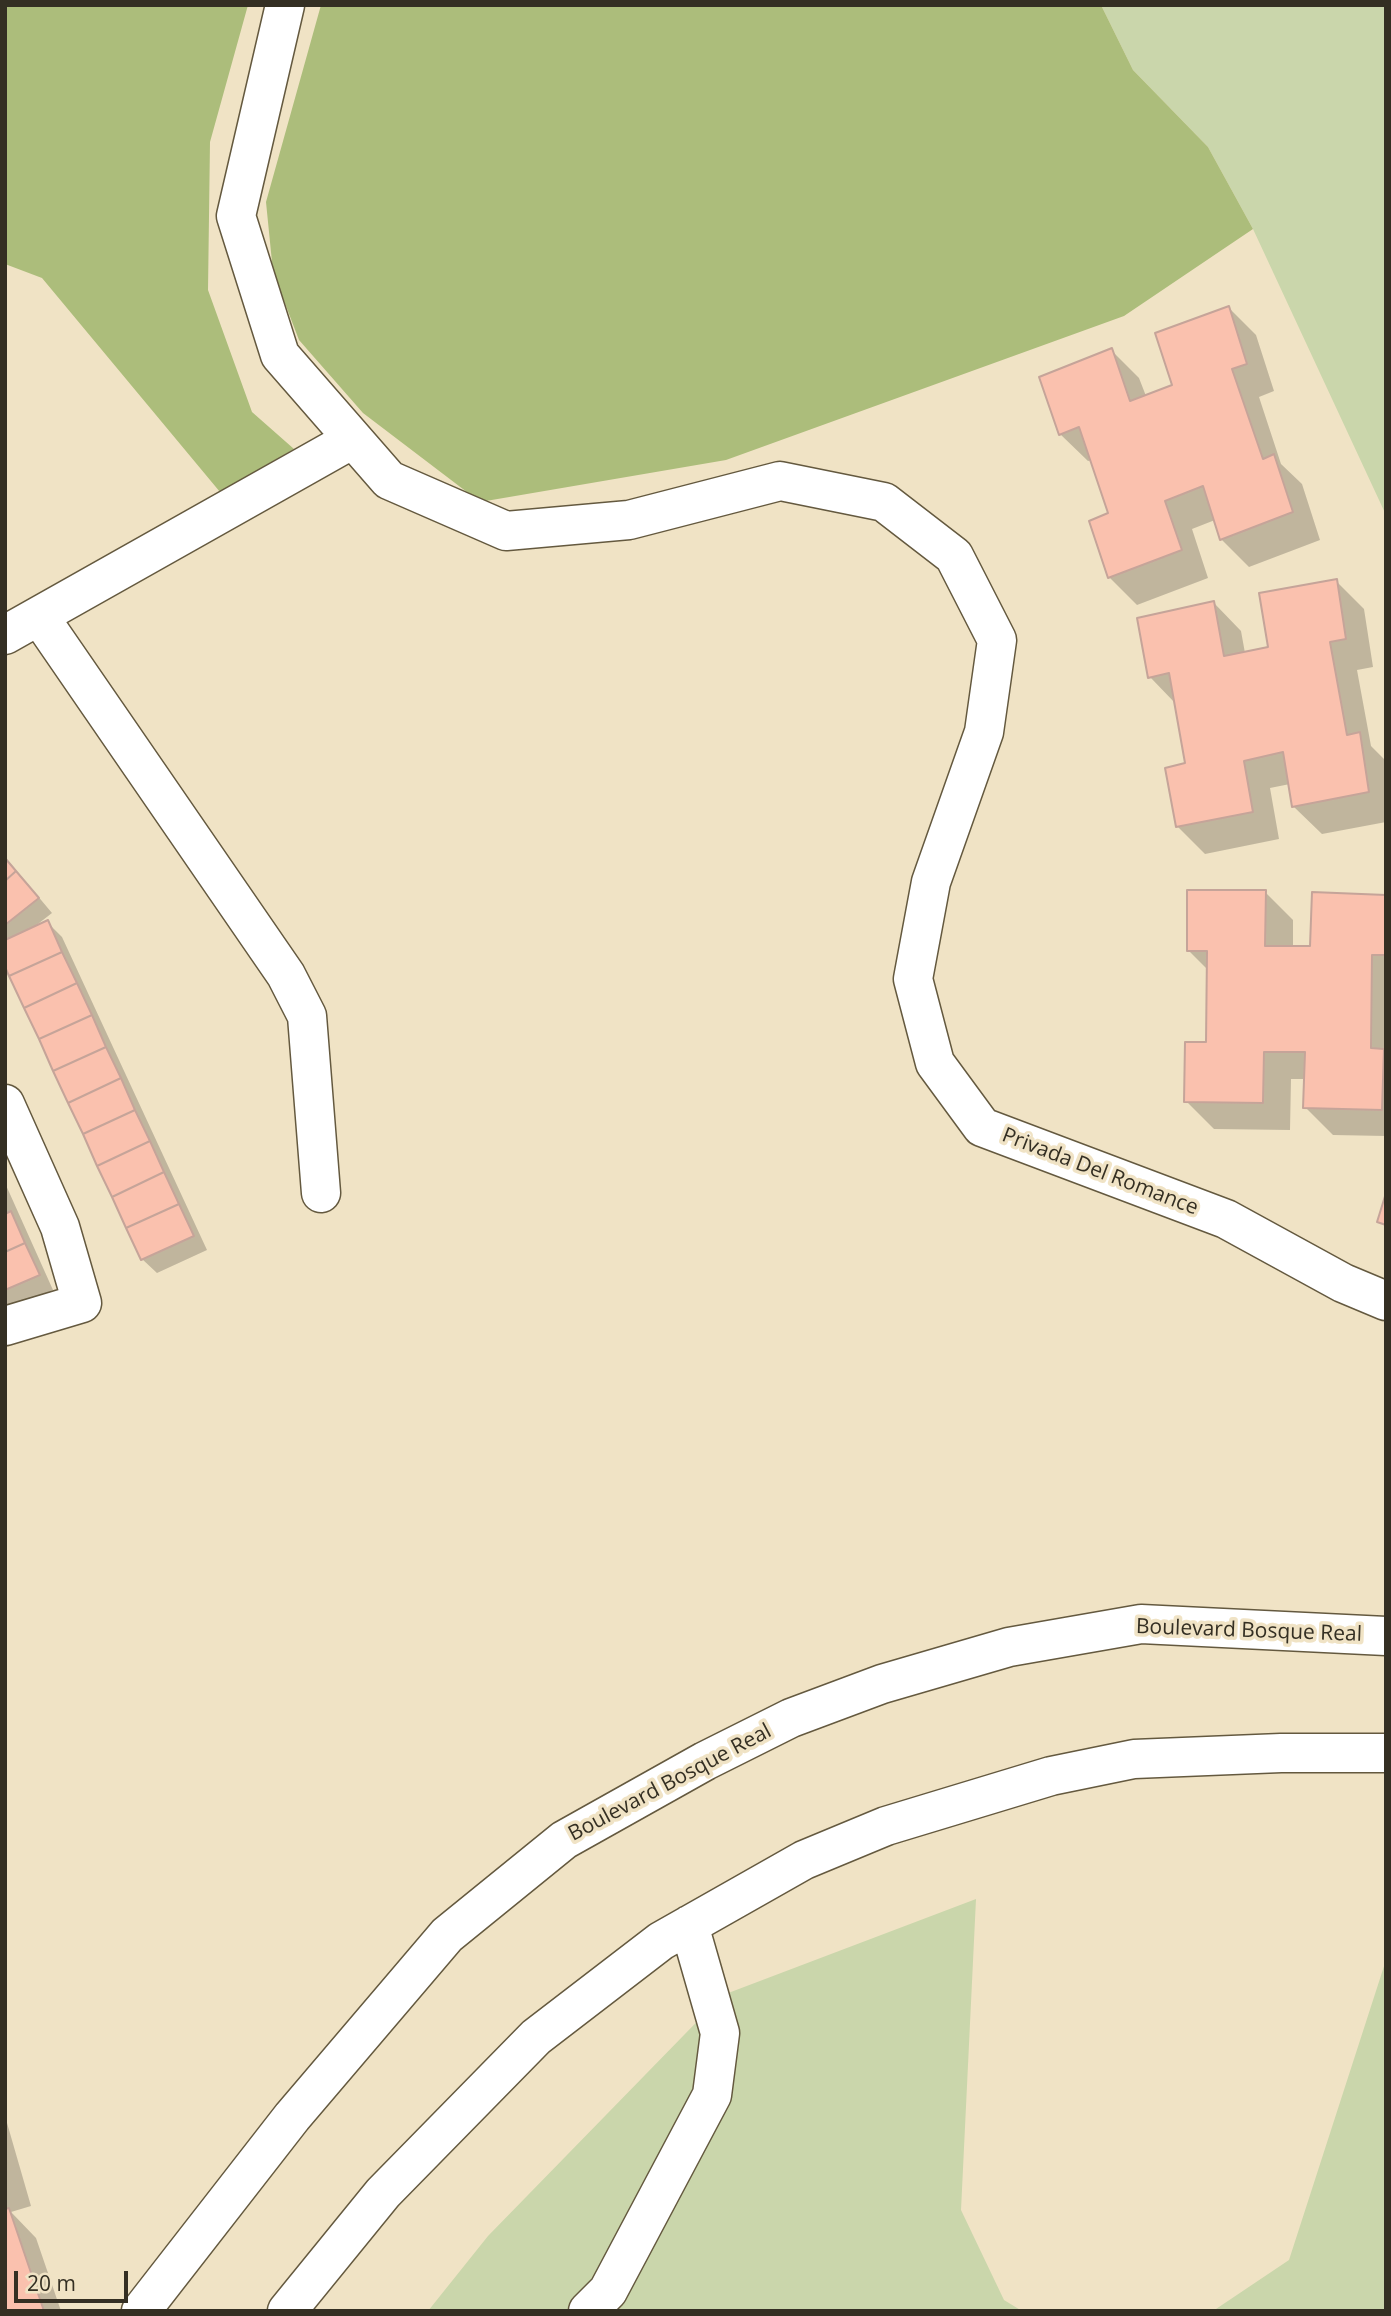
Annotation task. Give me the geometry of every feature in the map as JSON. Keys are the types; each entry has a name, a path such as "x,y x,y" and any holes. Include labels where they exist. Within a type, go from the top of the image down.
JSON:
{"street":[{"name":"Privada Del Romance","path":"285,5 236,216 280,355 389,480 506,531 629,520 780,481 884,502 954,556 997,640 984,732 931,882 913,979 935,1063 982,1127 1226,1219 1343,1283 1386,1301"},
{"path":"5,635 354,439"},
{"path":"39,616 286,975 307,1016 321,1193"},
{"path":"5,1104 60,1227 82,1303 5,1325"},
{"name":"Boulevard Bosque Real","path":"149,2308 292,2117 447,1935 564,1840 705,1761 791,1718 882,1684 1009,1647 1141,1624 1386,1636"},
{"path":"287,2311 383,2193 536,2037 661,1941 804,1860 886,1826 1051,1776 1134,1759 1281,1752 1386,1753"},
{"path":"588,2311 608,2291 712,2095 720,2033 689,1925"}],"green space":[{"path":"5,5 248,5 210,142 208,290 252,412 294,449 220,492 42,278 5,264"},
{"path":"321,5 1101,5 1133,70 1208,147 1253,229 1124,316 726,460 480,502 363,413 299,340 273,272 266,202"},
{"path":"1101,5 1386,5 1386,515 1253,229 1208,147 1133,70"},
{"path":"976,1899 961,2210 1004,2300 1022,2311 428,2311 488,2236 723,1995"},
{"path":"1386,1960 1386,2311 1213,2311 1289,2260"}],"building":[{"path":"1229,306 1247,364 1232,369 1263,459 1274,454 1293,512 1220,540 1203,486 1165,501 1182,550 1108,578 1089,521 1108,513 1079,427 1059,435 1039,377 1112,348 1130,401 1172,385 1155,333"},
{"path":"1337,579 1346,639 1330,642 1347,735 1360,732 1369,792 1292,807 1283,752 1244,761 1253,812 1176,827 1165,768 1185,763 1169,673 1148,678 1137,618 1214,601 1224,656 1268,647 1259,593"},
{"path":"5,858 16,871 5,881"},
{"path":"16,871 39,898 5,925 5,881"},
{"path":"1187,890 1266,890 1265,946 1310,946 1312,892 1386,895 1386,955 1372,955 1371,1048 1384,1049 1382,1110 1303,1108 1305,1052 1264,1052 1263,1103 1184,1102 1185,1042 1206,1042 1207,951 1187,951"},
{"path":"48,920 62,952 9,976 5,967 5,940"},
{"path":"62,952 77,983 24,1008 9,976"},
{"path":"77,983 92,1015 39,1039 24,1008"},
{"path":"92,1015 106,1047 53,1071 39,1039"},
{"path":"106,1047 121,1078 68,1103 53,1071"},
{"path":"121,1078 135,1110 83,1134 68,1103"},
{"path":"135,1110 150,1141 97,1166 83,1134"},
{"path":"150,1141 164,1172 112,1197 97,1166"},
{"path":"164,1172 179,1204 126,1228 112,1197"},
{"path":"1386,1193 1386,1225 1377,1222"},
{"path":"179,1204 194,1236 141,1260 126,1228"},
{"path":"11,1211 25,1243 5,1252 5,1214"},
{"path":"25,1243 40,1275 5,1290 5,1252"},
{"path":"9,2208 44,2311 5,2311 5,2209"}]}
